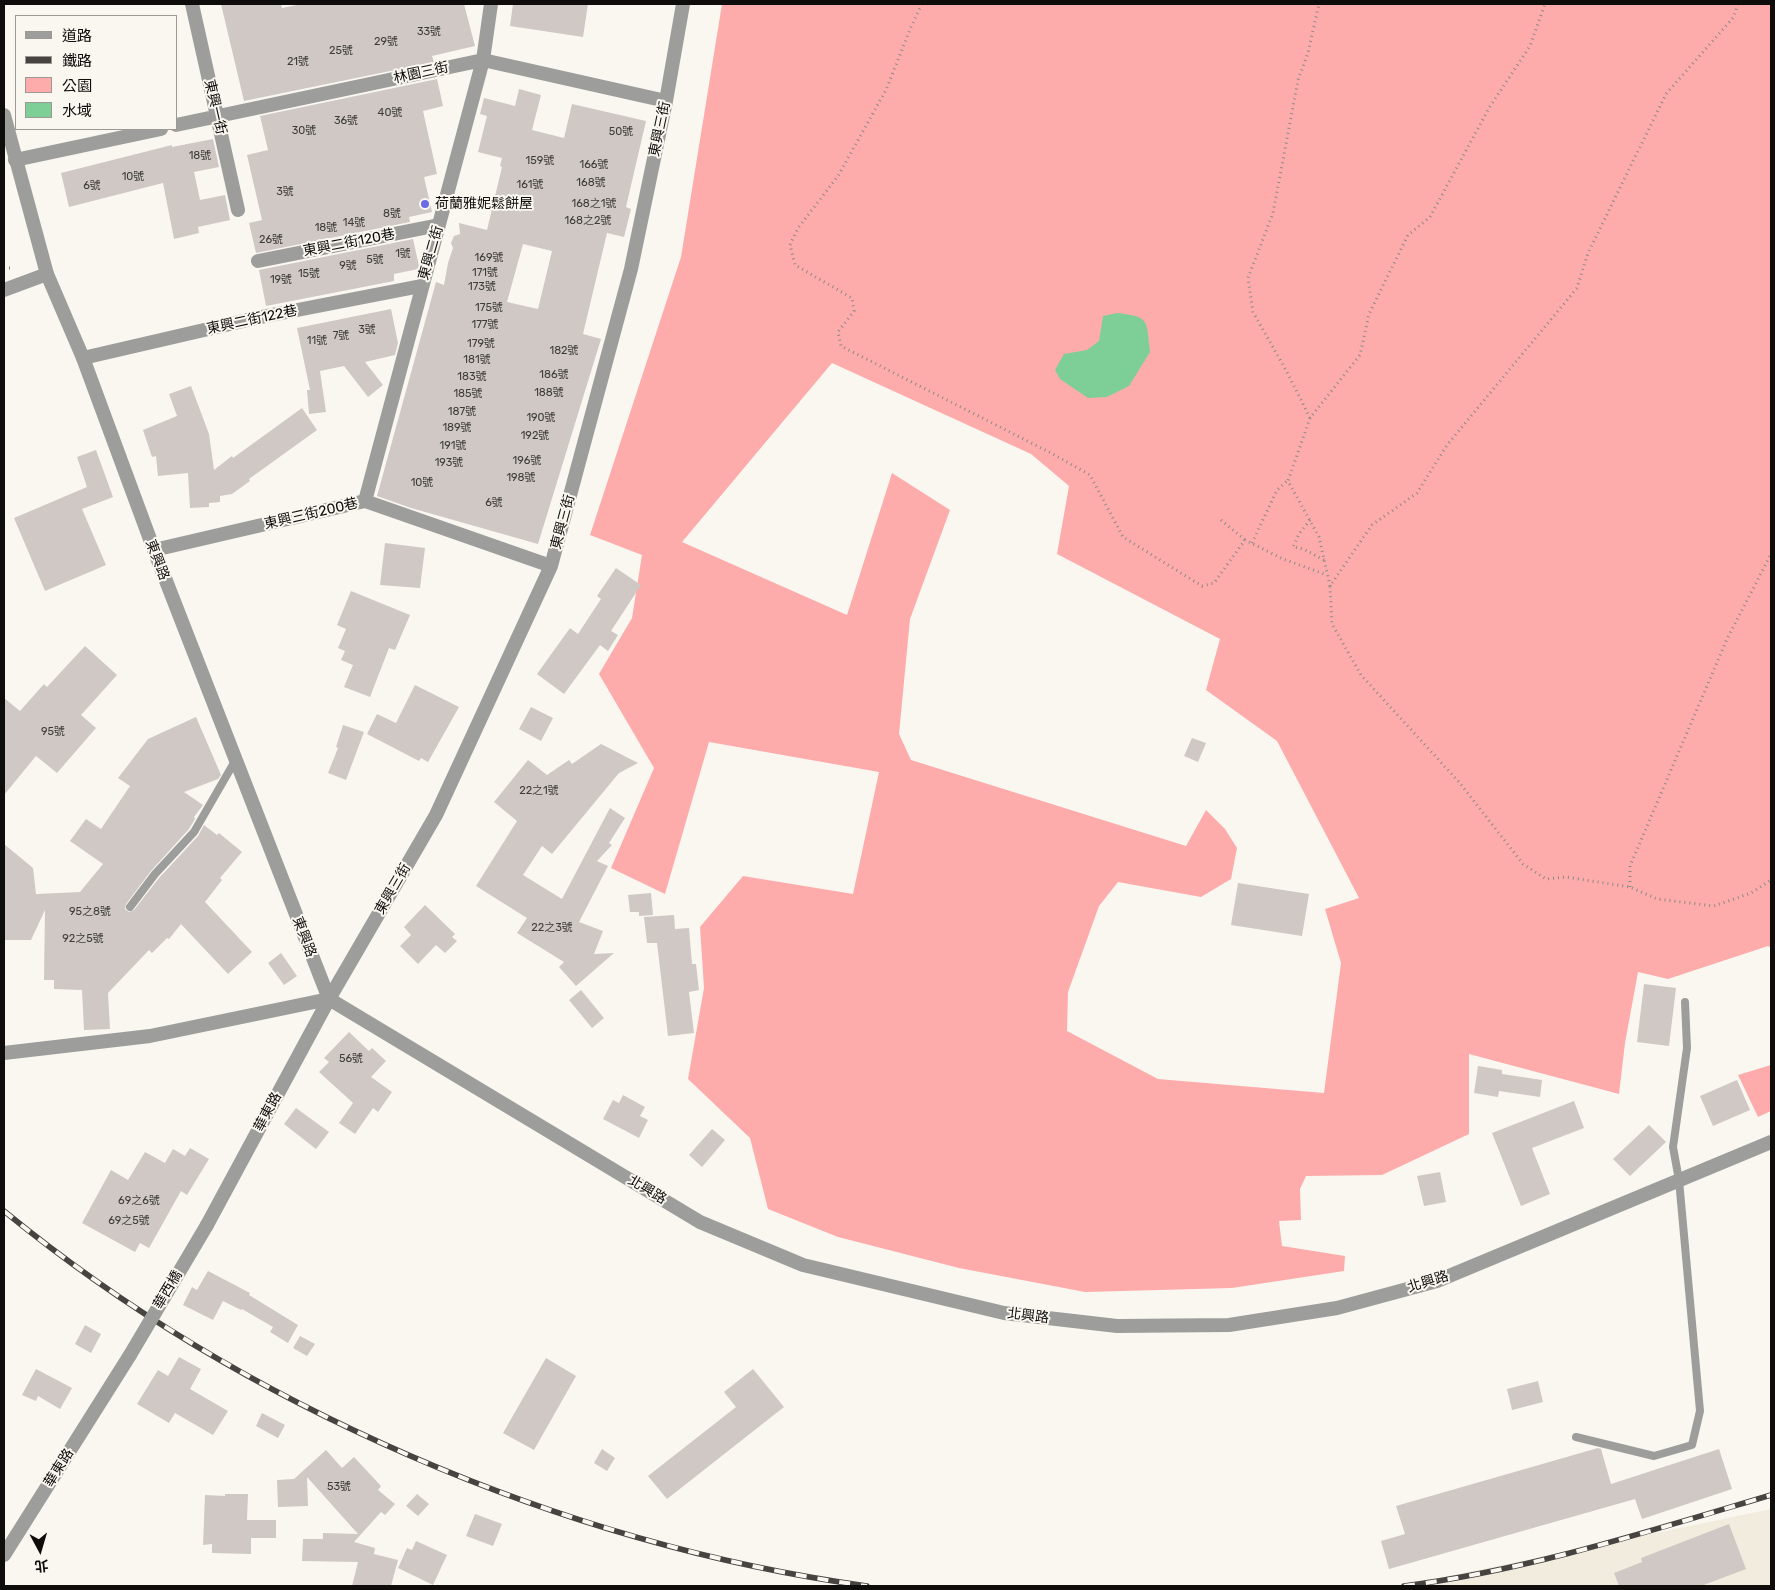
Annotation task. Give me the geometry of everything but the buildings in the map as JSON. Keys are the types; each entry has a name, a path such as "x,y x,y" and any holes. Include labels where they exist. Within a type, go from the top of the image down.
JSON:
{"street":[{"name":"東興一街","path":"192,4 238,210"},
{"name":"東興二街","path":"365,501 483,60 490,4"},
{"name":"東興三街","path":"329,999 436,815 551,566 631,269 666,102 683,4"},
{"name":"林園三街","path":"178,125 483,60 666,102"},
{"name":"東興路","path":"4,115 47,274 83,358 154,550 329,999"},
{"path":"16,160 156,130"},
{"name":"東興二街120巷","path":"258,261 439,225"},
{"path":"4,290 47,274"},
{"name":"東興二街122巷","path":"83,358 256,318 422,286"},
{"name":"東興三街200巷","path":"154,550 365,501 551,566"},
{"path":"4,1053 150,1036 329,999"},
{"name":"北興路","path":"329,999 700,1222 803,1265 1004,1313 1117,1326 1229,1324 1337,1308 1437,1281 1771,1142"},
{"name":"華東路","path":"207,1225 329,999"},
{"name":"華西橋","path":"130,1355 207,1225"},
{"name":"華東路","path":"4,1555 130,1355"}],"lane":[{"path":"130,907 155,874 194,832 236,761"},
{"path":"1576,1437 1654,1456 1692,1445 1700,1411 1680,1180 1672,1147 1687,1048 1685,1002"}],"path":[{"path":"922,4 886,90 838,176 798,228 790,244 795,265 852,298 854,311 838,332 841,346 1051,453 1090,475 1124,537 1202,586 1214,584 1245,540"},
{"path":"1310,418 1287,372 1253,312 1248,278 1273,213 1298,80 1308,53 1319,4"},
{"path":"1252,544 1277,490 1288,480 1310,418 1360,355 1369,314 1408,235 1430,217 1489,108 1530,46 1545,4"},
{"path":"1330,586 1372,525 1417,493 1447,446 1577,288 1588,253 1666,94 1733,18 1738,4"},
{"path":"1288,480 1319,537 1330,586 1332,624 1362,675 1459,782 1523,864 1546,879 1566,877 1630,887 1658,899 1714,906 1751,893 1771,880"},
{"path":"1221,520 1252,544 1283,559 1327,575"},
{"path":"1310,520 1299,534 1293,547 1307,549 1324,560"},
{"path":"1630,887 1630,866 1727,639 1771,554"}],"shaded area":[{"path":"1771,1509 1771,1586 1401,1586"}],"green space":[{"path":"722,4 1771,4 1771,948 1768,946 1668,979 1638,972 1625,1043 1619,1094 1469,1054 1469,1134 1382,1175 1306,1176 1300,1189 1301,1220 1279,1221 1282,1246 1345,1256 1344,1271 1232,1288 1085,1292 959,1268 838,1237 768,1209 750,1138 688,1079 704,988 700,927 743,876 853,894 879,772 709,742 665,894 611,868 654,768 599,674 632,618 642,555 590,535 681,257","holes":["832,363 1031,454 1069,486 1057,554 1220,639 1206,690 1277,741 1359,898 1325,909 1341,963 1324,1093 1158,1079 1067,1031 1068,992 1099,906 1118,882 1201,897 1231,879 1237,848 1225,829 1206,810 1186,846 911,760 899,734 910,619 950,510 892,473 847,615 682,542"]},
{"path":"1771,1065 1771,1111 1758,1117 1738,1075"}],"water":[{"path":"1117,313 1136,316 1145,322 1150,352 1129,386 1107,397 1088,398 1060,379 1055,370 1064,354 1087,350 1099,341 1103,316"}],"railway":[{"path":"4,1211 97,1281 196,1346 301,1404 410,1456 523,1500 637,1537 752,1566 867,1586"},
{"path":"1404,1586 1451,1579 1543,1560 1771,1495"}],"place":[{"name":"荷蘭雅妮鬆餅屋","path":"425,204"}]}
